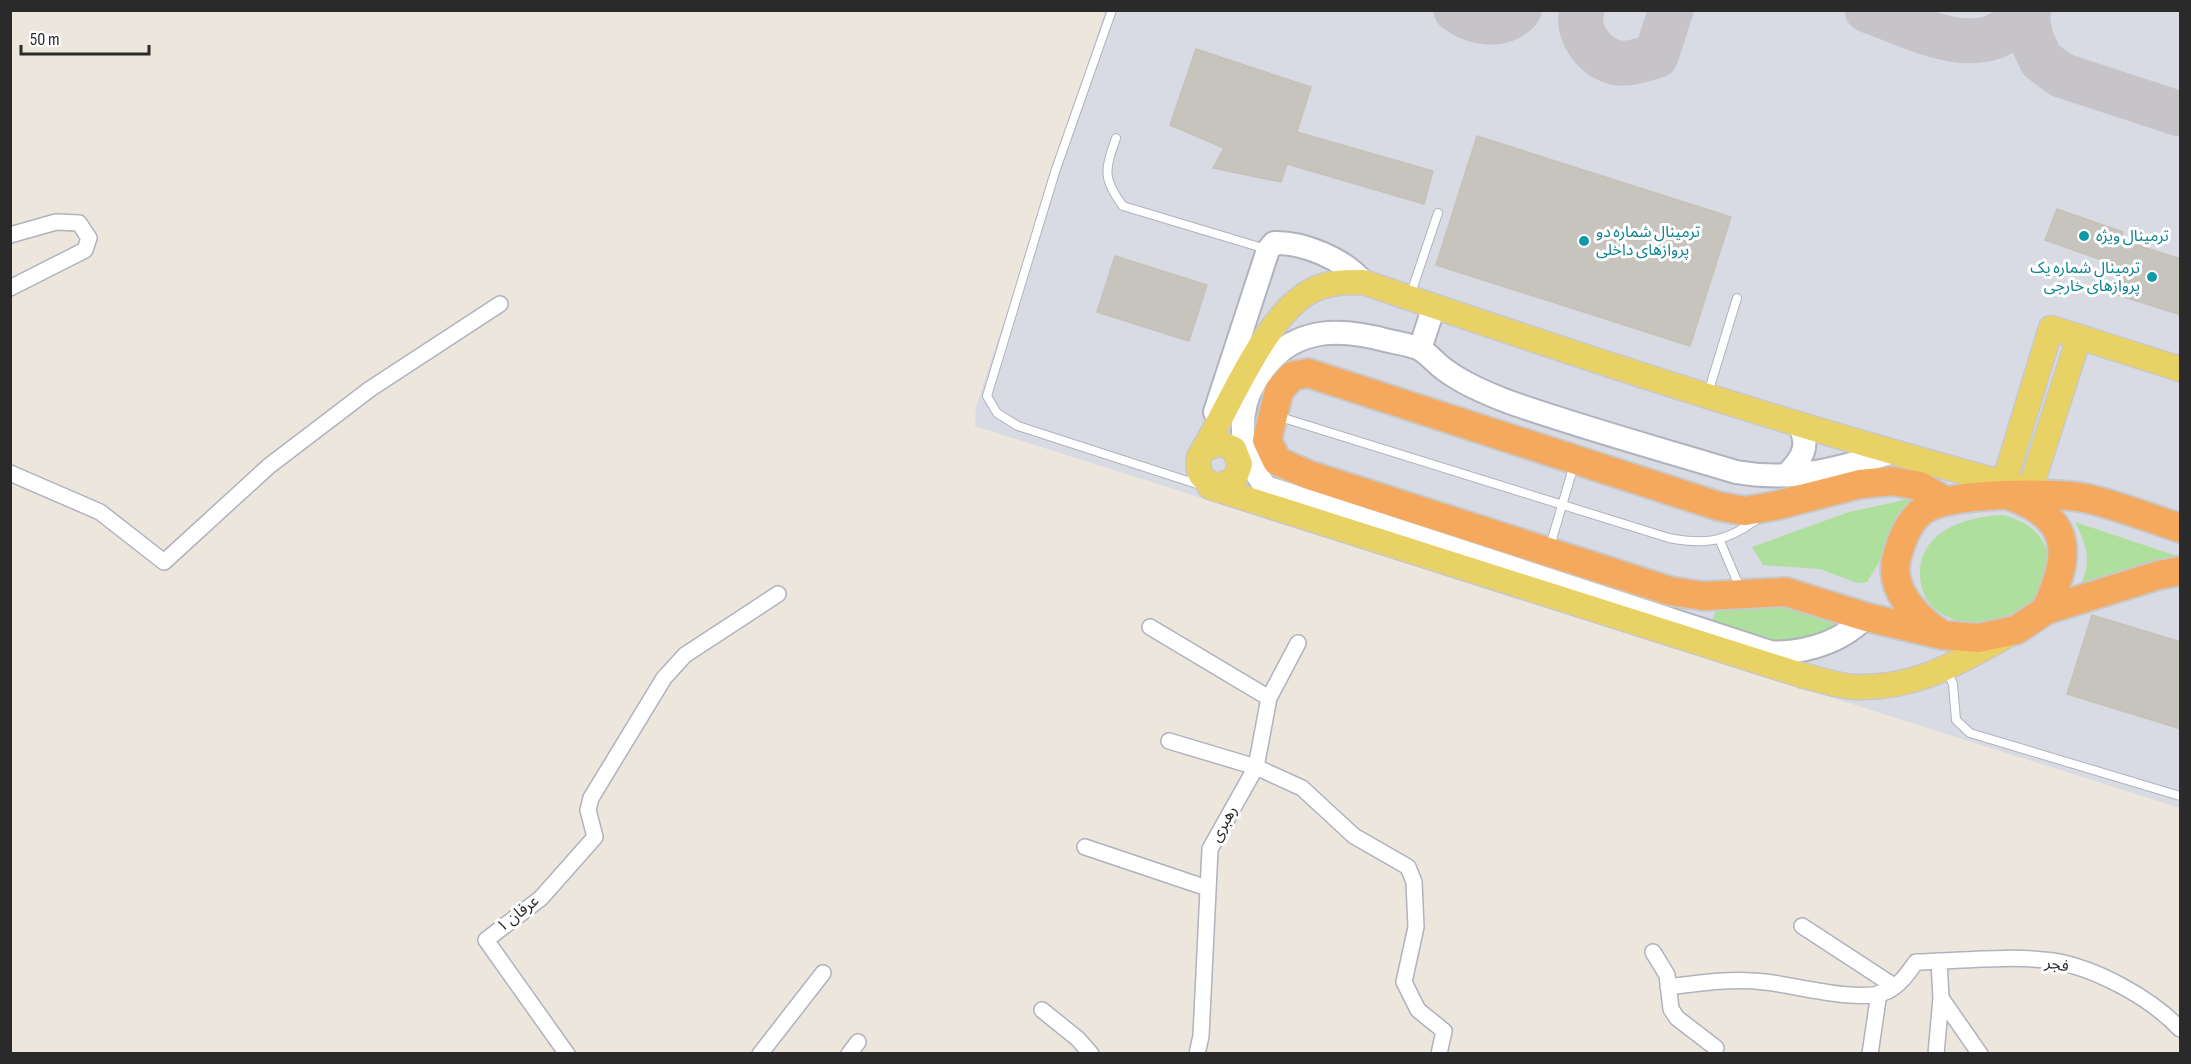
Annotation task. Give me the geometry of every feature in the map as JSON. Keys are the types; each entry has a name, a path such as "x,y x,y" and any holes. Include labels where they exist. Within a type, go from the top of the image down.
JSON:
{"highway":[{"path":"1944,500 1920,486 1892,481 1860,484 1745,511 1718,506 1308,373 1292,376 1279,391 1271,414 1267,440 1277,460 1309,475 1549,550 1670,591 1703,596 1741,592 1786,592 1866,617 1942,635 1978,638 2016,630 2046,610 2159,574 2181,571"},
{"path":"2024,491 2055,525 2064,548 2060,578 2046,610"},
{"path":"1942,635 1917,618 1900,591 1896,560 1905,533 1923,511 1944,500 2024,491 2084,498 2181,528"}],"main road":[{"path":"1203,450 1268,250 1274,243 1287,243 1340,262 1354,270 1363,282"},
{"path":"2016,630 1946,670 1894,685 1853,687 1801,675 1210,486 1199,473 1199,457 1271,328 1292,305 1312,290 1338,282 1363,282 1799,425 2024,491 2051,328 2181,369"},
{"path":"1420,349 1434,306"},
{"path":"1773,653 1296,499 1266,487 1252,471 1243,437 1246,400 1257,378 1273,357 1288,345 1311,334 1339,331 1420,349 1446,371 1468,385 1509,402 1736,472 1760,476 1788,473 1804,476 1831,471 1890,453"},
{"path":"1788,473 1801,461 1805,452 1805,436 1799,425"},
{"path":"1203,450 1218,443 1227,444 1239,456 1239,472 1234,479 1219,486 1210,486"},
{"path":"1723,650 1802,652 1837,639 1855,629 1866,617"}],"street":[{"path":"10,235 68,221 79,223 89,238 85,250 10,288"},
{"path":"10,473 100,512 164,562 288,452 370,389 500,304"},
{"name":"عرفان ۱","path":"567,1053 486,940 541,898 595,837 588,810 591,798 664,678 685,655 777,594"},
{"path":"1150,627 1269,698"},
{"name":"رهبری","path":"1197,1053 1201,1036 1210,849 1256,767 1269,698 1298,643"},
{"path":"1169,741 1256,767 1302,788 1354,836 1408,867 1414,882 1416,927 1404,982 1418,1010 1444,1031 1439,1053"},
{"path":"1085,847 1207,888"},
{"path":"1802,926 1887,990"},
{"path":"1653,952 1667,975 1671,1009 1677,1018 1716,1048"},
{"path":"1936,1053 1941,998 1939,961"},
{"name":"فجر","path":"1887,990 1905,978 1916,962 2053,961 2111,980 2167,1014 2181,1029"},
{"path":"760,1053 824,973"},
{"path":"1668,987 1710,982 1763,982 1840,994 1887,990"},
{"path":"1870,1053 1887,990"},
{"path":"1941,998 1980,1053"},
{"path":"1042,1010 1078,1039 1091,1053"}],"lane":[{"path":"1112,10 1055,172 987,396 997,413 1018,426 1210,486"},
{"path":"1116,138 1105,169 1110,188 1123,206 1268,250"},
{"path":"1410,298 1438,213"},
{"path":"1707,395 1737,298"},
{"path":"1271,414 1669,538 1694,543 1719,541 1774,506"},
{"path":"1549,550 1576,460"},
{"path":"1719,541 1741,592"},
{"path":"1946,670 1954,691 1956,720 1970,733 2181,796"}],"shaded area":[{"path":"1105,11 2180,11 2180,808 975,426 976,407"}],"green space":[{"path":"1918,497 1867,582 1857,583 1820,569 1763,565 1752,547 1849,512"},
{"path":"2004,515 2034,530 2043,542 2051,560 2037,599 2015,616 1987,624 1958,621 1944,615 1930,604 1922,587 1920,574 1922,559 1928,546 1948,528 1976,518"},
{"path":"2075,522 2180,557 2179,562 2077,593 2085,574 2087,558 2084,541"},
{"path":"1771,605 1798,608 1842,623 1825,633 1793,641 1761,639 1710,627 1716,610"}],"building":[{"path":"1196,49 1311,87 1297,132 1433,171 1424,204 1287,164 1281,182 1213,168 1224,148 1170,125"},
{"name":"ترمینال شماره دو پروازهای داخلی","path":"1477,136 1731,217 1690,346 1436,265"},
{"path":"2057,209 2123,232 2121,240 2181,259 2181,315 2118,295 2127,269 2045,240"},
{"path":"1115,256 1207,285 1189,341 1097,312"},
{"path":"2092,615 2181,642 2181,729 2067,694"}],"taxiway":[{"path":"1456,10 1463,15 1488,22 1505,20 1519,10"},
{"path":"1582,10 1584,35 1593,49 1606,59 1624,63 1656,56 1671,10"},
{"path":"1867,10 1929,33 1951,39 1972,41 1991,38 2009,28 2023,10"},
{"path":"2029,10 2027,18 2031,38 2041,60 2061,75 2180,114"}],"place":[{"name":"ترمینال ویژه","path":"2084,236"},
{"name":"ترمینال شماره دو پروازهای داخلی","path":"1584,241"},
{"name":"ترمینال شماره یک پروازهای خارجی","path":"2152,277"}]}
